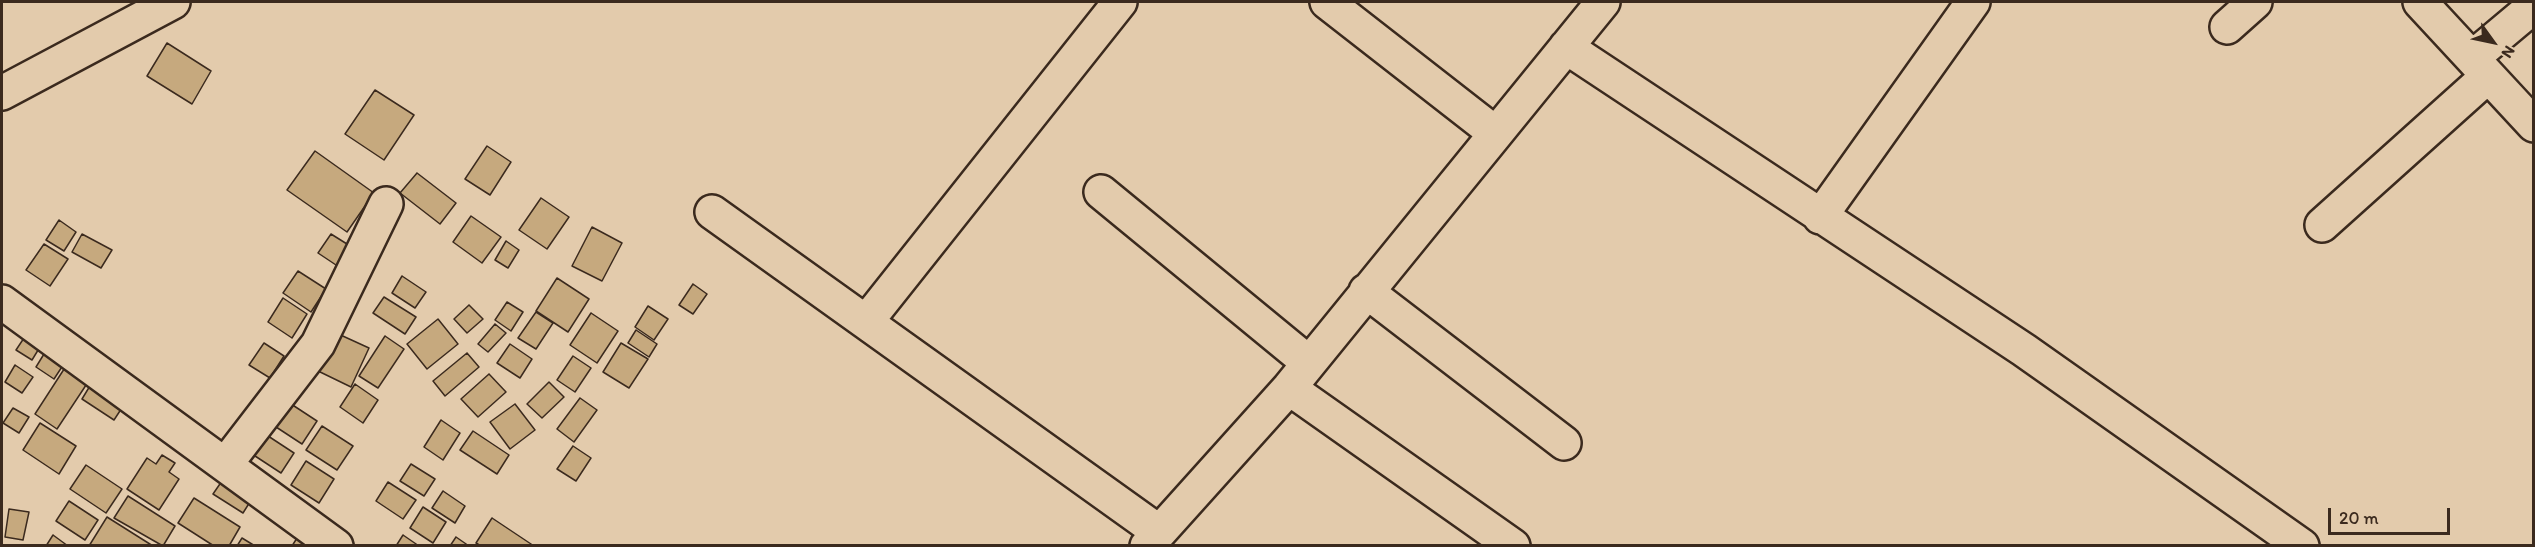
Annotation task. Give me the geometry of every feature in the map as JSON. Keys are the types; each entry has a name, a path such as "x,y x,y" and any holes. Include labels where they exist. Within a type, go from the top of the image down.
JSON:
{"street":[{"path":"2,93 173,2"},
{"path":"866,322 1120,2"},
{"path":"1327,2 1496,133"},
{"path":"712,212 866,322 1153,539 1299,375 1603,2"},
{"path":"1820,217 1973,2"},
{"path":"2227,27 2254,2"},
{"path":"2420,2 2534,125"},
{"path":"2322,225 2480,67 2534,6"},
{"path":"1566,47 2024,350 2302,546"},
{"path":"1101,192 1299,375 1513,546"},
{"path":"225,465 318,344 386,204"},
{"path":"1366,291 1564,443"},
{"path":"2,302 336,546"}],"building":[{"path":"167,43 211,71 192,104 147,76"},
{"path":"375,90 414,115 384,160 345,134"},
{"path":"487,146 511,162 490,195 465,179"},
{"path":"315,151 374,193 347,232 287,190"},
{"path":"417,173 456,203 440,224 400,193"},
{"path":"541,198 569,217 547,249 519,230"},
{"path":"471,216 501,237 482,263 453,242"},
{"path":"59,220 76,232 64,251 46,240"},
{"path":"592,227 622,243 602,281 572,266"},
{"path":"82,234 112,250 101,268 72,252"},
{"path":"331,234 355,249 342,269 318,253"},
{"path":"506,241 519,250 508,268 495,260"},
{"path":"44,244 68,259 50,286 26,270"},
{"path":"298,271 326,289 311,312 283,293"},
{"path":"402,276 426,292 415,308 392,293"},
{"path":"557,278 589,299 568,332 536,311"},
{"path":"693,284 707,294 693,314 679,305"},
{"path":"384,297 416,317 405,334 373,313"},
{"path":"283,298 307,314 292,338 268,322"},
{"path":"507,302 523,312 511,331 495,320"},
{"path":"469,305 483,319 467,333 454,319"},
{"path":"648,306 668,319 654,340 635,327"},
{"path":"536,312 553,323 536,349 518,338"},
{"path":"591,313 618,331 597,363 570,345"},
{"path":"438,319 458,344 427,369 407,344"},
{"path":"495,324 506,333 488,352 478,344"},
{"path":"636,330 657,344 649,357 628,343"},
{"path":"28,332 43,342 32,360 16,350"},
{"path":"334,332 369,348 351,387 316,370"},
{"path":"385,336 404,349 378,388 359,376"},
{"path":"52,341 71,353 54,379 36,367"},
{"path":"264,343 284,356 270,378 249,365"},
{"path":"621,343 648,359 629,388 603,372"},
{"path":"510,344 532,359 520,378 497,363"},
{"path":"467,353 479,367 445,396 433,381"},
{"path":"573,356 591,368 575,392 557,380"},
{"path":"68,363 94,373 57,429 35,414"},
{"path":"15,365 33,377 22,393 5,382"},
{"path":"489,374 506,392 478,417 461,399"},
{"path":"96,376 129,397 114,420 82,399"},
{"path":"549,382 564,397 542,418 527,404"},
{"path":"355,384 378,400 363,423 340,407"},
{"path":"580,398 597,410 574,442 557,429"},
{"path":"288,402 317,421 302,444 273,425"},
{"path":"515,404 535,430 510,449 490,422"},
{"path":"13,408 29,417 19,433 3,423"},
{"path":"441,420 460,433 443,460 424,447"},
{"path":"40,423 76,446 59,474 23,450"},
{"path":"322,426 353,446 337,470 306,450"},
{"path":"473,431 509,455 497,474 460,450"},
{"path":"265,434 294,453 281,473 252,454"},
{"path":"573,446 591,458 576,481 557,469"},
{"path":"162,455 175,463 169,472 179,479 159,510 127,489 147,458 156,464"},
{"path":"306,461 334,479 319,503 291,485"},
{"path":"411,464 435,479 424,496 400,481"},
{"path":"86,465 122,489 106,513 70,489"},
{"path":"224,478 253,497 243,513 213,494"},
{"path":"388,482 416,500 403,519 376,501"},
{"path":"443,491 465,506 455,523 432,508"},
{"path":"128,496 175,526 163,546 114,518"},
{"path":"194,498 240,527 229,546 214,546 178,523"},
{"path":"69,501 98,520 85,540 56,521"},
{"path":"423,507 446,522 433,543 410,528"},
{"path":"9,509 29,512 23,540 5,537"},
{"path":"107,517 153,546 89,546"},
{"path":"492,518 534,546 481,546 476,543"},
{"path":"53,535 68,546 46,546"},
{"path":"403,535 419,546 396,546"},
{"path":"456,537 469,546 450,546"},
{"path":"242,538 255,546 237,546"},
{"path":"297,538 309,546 292,546"}]}
